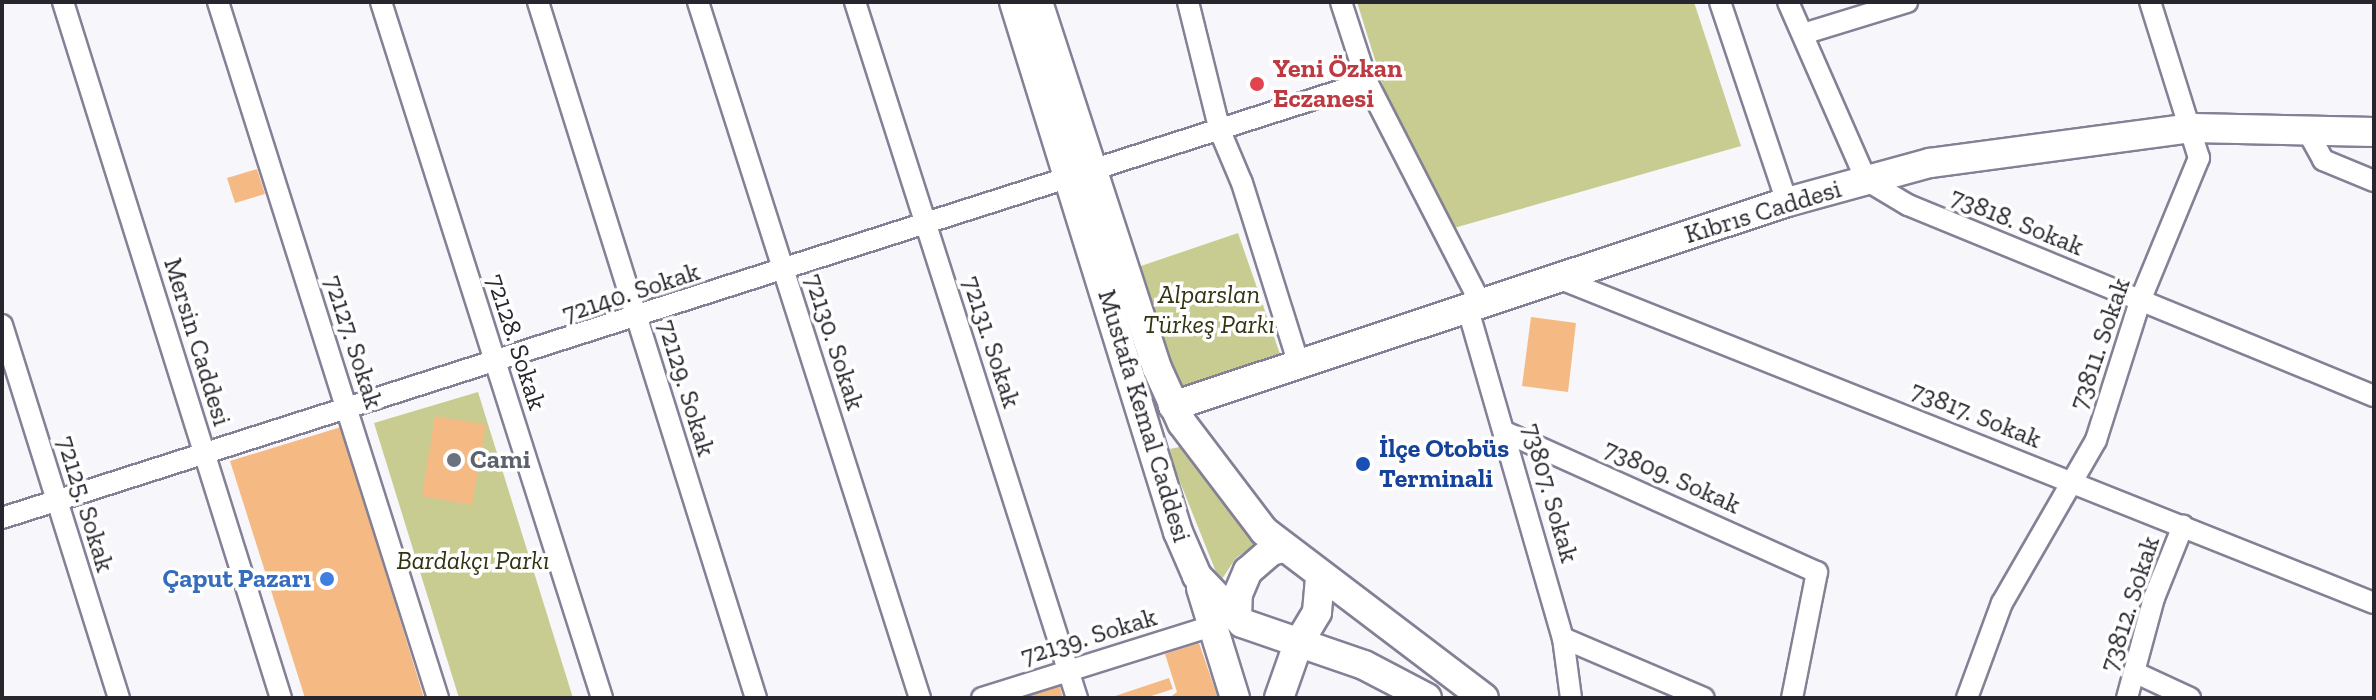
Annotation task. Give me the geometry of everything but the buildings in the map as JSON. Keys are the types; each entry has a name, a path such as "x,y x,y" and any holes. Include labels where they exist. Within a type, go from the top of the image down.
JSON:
{"main road":[{"name":"Mustafa Kemal Caddesi","path":"1014,2 1173,406 1236,498 1283,548 1484,698"},
{"name":"Mustafa Kemal Caddesi","path":"1038,2 1178,532 1197,576 1225,622 1364,665 1427,698"},
{"name":"Kıbrıs Caddesi","path":"1173,406 1787,202 1990,151 2193,128 2305,127 2374,132"},
{"path":"1235,698 1225,622 1248,571 1264,556 1283,548"},
{"path":"1279,698 1298,644 1317,612 1320,578"}],"street":[{"name":"Mersin Caddesi","path":"63,2 281,698"},
{"name":"72127. Sokak","path":"218,2 438,698"},
{"name":"72128. Sokak","path":"381,2 602,698"},
{"name":"72129. Sokak","path":"538,2 756,698"},
{"name":"72130. Sokak","path":"698,2 920,698"},
{"name":"72131. Sokak","path":"855,2 1077,698"},
{"path":"1188,2 1220,131 1242,183 1299,365"},
{"name":"73807. Sokak","path":"1341,2 1367,82 1473,304 1505,432 1563,638 1571,698"},
{"path":"1720,2 1787,202"},
{"path":"1788,2 1866,180"},
{"path":"1803,34 1907,2"},
{"name":"73811. Sokak","path":"1967,698 2002,603 2096,440 2140,301 2199,158 2193,128 2150,2"},
{"name":"72140. Sokak","path":"2,518 347,411 1367,82"},
{"path":"2305,127 2323,160 2374,181"},
{"name":"73818. Sokak","path":"1866,180 1908,205 2374,396"},
{"name":"73817. Sokak","path":"1558,278 2374,603"},
{"name":"72125. Sokak","path":"2,325 119,698"},
{"name":"73809. Sokak","path":"1505,432 1817,572 1792,698"},
{"name":"73812. Sokak","path":"2127,698 2154,598 2183,526"},
{"name":"72139. Sokak","path":"982,698 1225,622"},
{"path":"1563,638 1704,698"},
{"path":"2134,672 2190,698"}],"green space":[{"path":"1357,2 1694,2 1741,146 1454,228 1385,92"},
{"name":"Alparslan Türkeş Parkı","path":"1238,233 1280,354 1179,388 1138,267"},
{"name":"Bardakçı Parkı","path":"478,392 573,698 459,698 374,423"},
{"path":"1184,446 1257,543 1236,558 1220,582 1174,467 1170,449"}],"place":[{"name":"Yeni Özkan Eczanesi","path":"1257,84"},
{"name":"Cami","path":"454,460"},
{"name":"İlçe Otobüs Terminali","path":"1363,464"},
{"name":"Çaput Pazarı","path":"327,579"}]}
